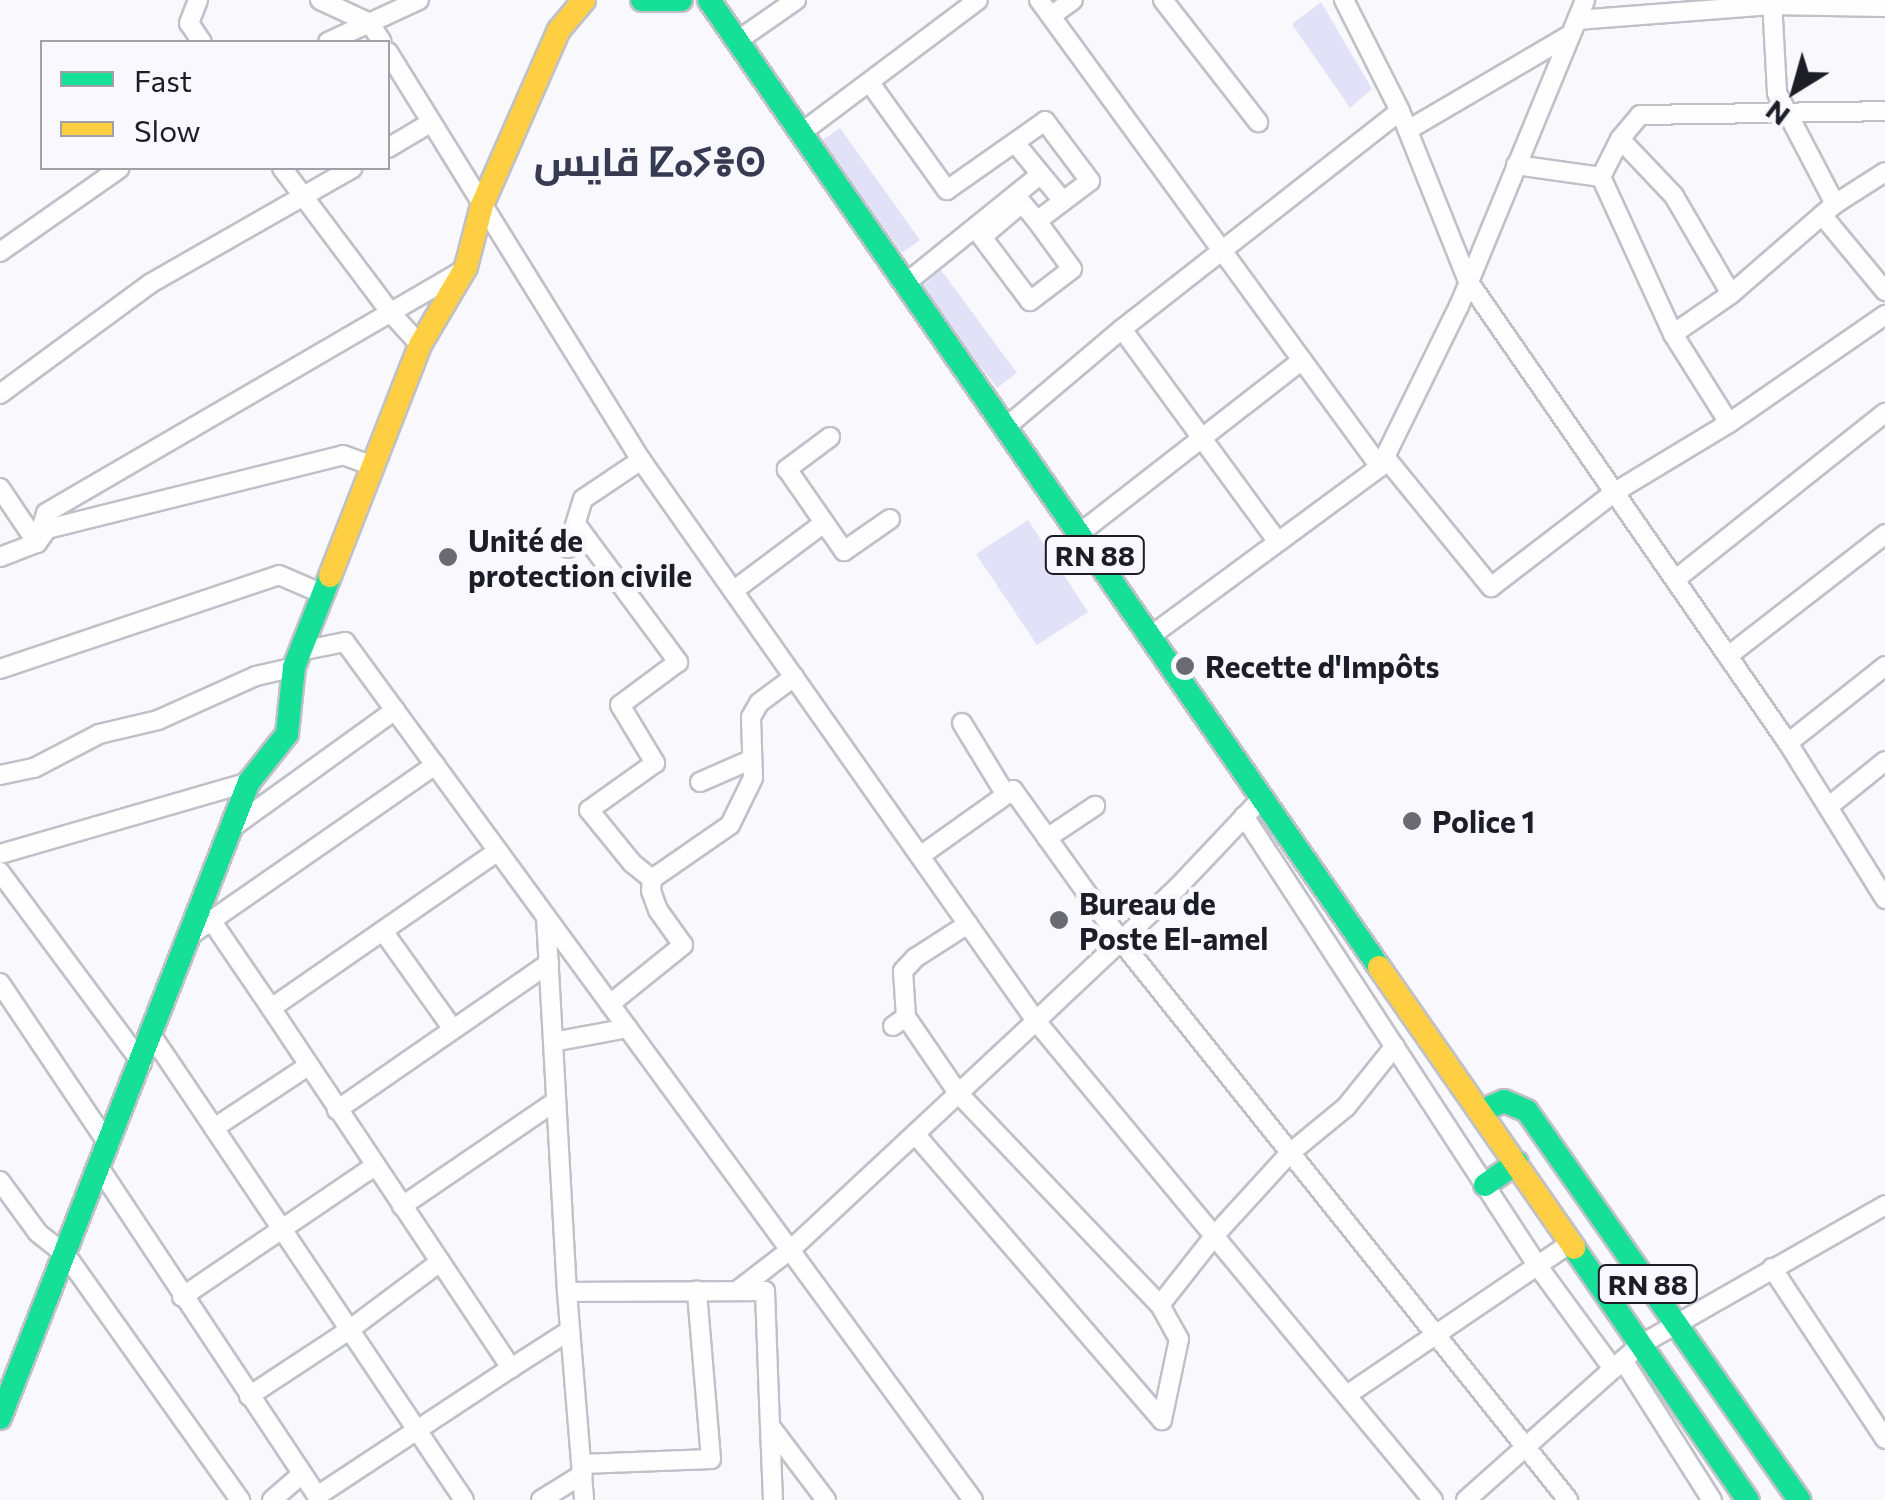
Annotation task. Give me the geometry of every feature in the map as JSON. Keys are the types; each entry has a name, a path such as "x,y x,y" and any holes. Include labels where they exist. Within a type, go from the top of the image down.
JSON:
{"main road":[{"path":"0,1418 100,1170 248,782 288,734 297,659 420,345 466,268 482,205 560,30 584,0"},
{"path":"642,0 667,4 681,0"},
{"name":"RN 88","path":"717,5 737,41 1481,1110 1504,1100 1527,1111 1799,1500"},
{"path":"1330,946 1354,929"},
{"path":"1481,1110 1571,1243 1625,1358 1737,1496"},
{"path":"1485,1186 1517,1163"}],"street":[{"path":"198,0 189,23 201,40"},
{"path":"320,0 370,23 381,40"},
{"path":"332,40 419,0"},
{"path":"737,41 796,0"},
{"path":"802,133 978,0"},
{"path":"1039,0 1301,361 1491,587 1615,492 1729,423 1885,315"},
{"path":"1051,16 1073,0"},
{"path":"1163,0 1258,122"},
{"path":"1344,0 1400,111 1468,281 1788,743 1885,898"},
{"path":"1152,636 1382,462 1468,281 1585,0"},
{"path":"1408,130 1574,27 1772,3 1877,5"},
{"path":"1772,3 1778,93 1828,210 1885,291"},
{"path":"390,55 641,460 1036,1021 1433,1500"},
{"path":"870,84 948,190 1045,122 1090,182 1037,221"},
{"path":"1601,177 1620,139 1640,116 1885,110"},
{"path":"1006,427 1122,329 1400,111"},
{"path":"390,147 430,124"},
{"path":"1620,139 1674,196 1731,294"},
{"path":"1016,144 1063,201"},
{"path":"1516,165 1601,177"},
{"path":"0,252 117,170"},
{"path":"283,170 390,312 420,345"},
{"path":"0,394 152,283 349,170"},
{"path":"1673,334 1731,294 1828,210 1885,172"},
{"path":"906,283 1040,175"},
{"path":"1601,177 1673,334 1729,423"},
{"path":"1022,203 1037,221 1072,269 1030,301 982,236 1022,203"},
{"path":"38,542 46,513 466,268"},
{"path":"1122,329 1278,542"},
{"path":"1080,533 1301,361"},
{"path":"1676,579 1885,413"},
{"path":"830,436 787,468 844,552 890,519"},
{"path":"0,557 38,542 47,529 343,455 372,466"},
{"path":"568,548 583,498 641,460"},
{"path":"0,488 38,542"},
{"path":"734,591 824,522"},
{"path":"576,524 678,662 620,704 656,762 590,810 632,863 652,879"},
{"path":"1728,656 1885,534"},
{"path":"0,669 279,574 323,594"},
{"path":"0,775 34,768 99,734 158,720 345,642 973,1500"},
{"path":"1788,743 1885,666"},
{"path":"652,879 730,825 753,778 751,717 758,703 794,677"},
{"path":"230,829 395,710"},
{"path":"962,723 1006,795"},
{"path":"700,782 750,760"},
{"path":"1828,808 1885,761"},
{"path":"188,936 435,765"},
{"path":"0,854 248,782"},
{"path":"920,856 1013,790 1120,942 1568,1500"},
{"path":"737,1291 790,1250 1036,1021 1263,797"},
{"path":"1047,838 1096,806"},
{"path":"1244,816 1537,1265 1625,1358 1712,1500"},
{"path":"270,1008 498,851"},
{"path":"0,872 142,1062"},
{"path":"610,1004 683,946 658,910 651,891 652,879"},
{"path":"546,917 569,1331 584,1500"},
{"path":"211,920 511,1368"},
{"path":"914,1134 1162,1420 1179,1339 1160,1305 958,1094 899,1021 903,971 915,958 968,924"},
{"path":"383,931 453,1030"},
{"path":"338,1110 548,963"},
{"path":"0,983 106,1141 100,1170 319,1498 569,1331"},
{"path":"553,1042 628,1028"},
{"path":"150,1033 464,1500"},
{"path":"1160,1305 1215,1235 1290,1153 1346,1107 1395,1046"},
{"path":"214,1128 308,1066"},
{"path":"402,1206 556,1100"},
{"path":"182,1297 375,1166"},
{"path":"0,1181 38,1233 66,1255 240,1500"},
{"path":"1466,1500 1625,1358 1675,1323 1884,1208"},
{"path":"1347,1395 1571,1243"},
{"path":"249,1396 350,1330 440,1262"},
{"path":"1772,1268 1885,1439"},
{"path":"542,1500 582,1469 710,1459 697,1291"},
{"path":"567,1292 765,1291 773,1500"},
{"path":"770,1426 826,1500"},
{"path":"272,1500 302,1474"}],"shaded area":[{"path":"1321,2 1372,89 1350,108 1292,24"},
{"path":"840,128 920,240 902,253 821,141"},
{"path":"941,270 1017,373 997,388 920,288"},
{"path":"1028,520 1088,612 1037,645 976,554"}],"traffic: fast":[{"path":"642,0 681,0"},
{"path":"709,0 1379,967"},
{"path":"0,1418 249,782 287,734 294,667 330,576"},
{"path":"1481,1111 1504,1101 1527,1111 1799,1500"},
{"path":"1485,1185 1517,1163"},
{"path":"1574,1248 1748,1500"}],"traffic: slow":[{"path":"330,576 420,345 466,267 482,205 559,30 584,0"},
{"path":"1379,967 1574,1248"}],"place":[{"name":"Unité de protection civile","path":"448,557"},
{"name":"Recette d'Impôts","path":"1185,666"},
{"name":"Police 1","path":"1412,821"},
{"name":"Bureau de Poste El-amel","path":"1059,920"}],"district":[{"name":"قايس ⵇⴰⵢⴻⵙ","path":"650,160"}]}
